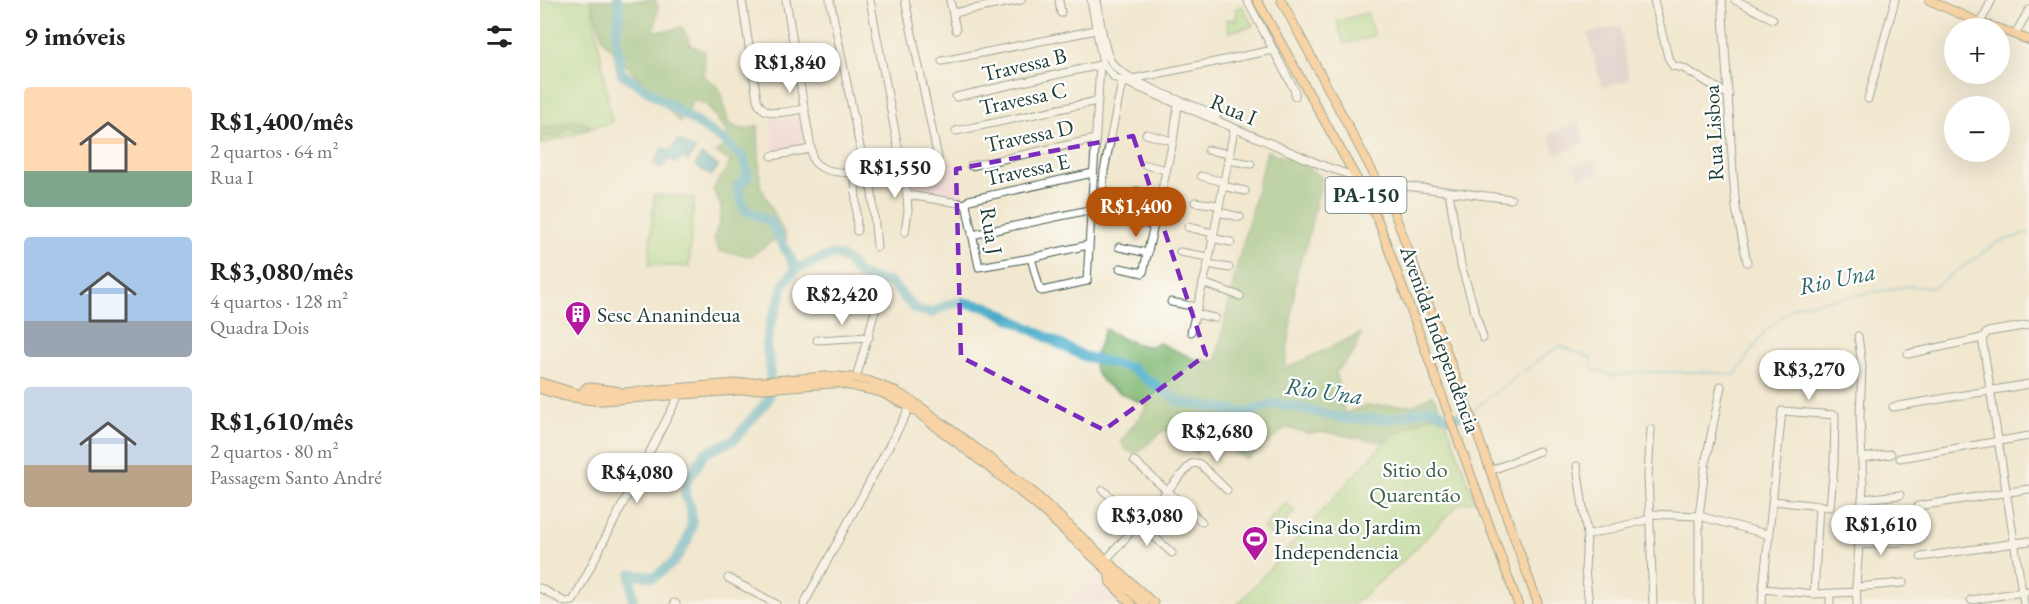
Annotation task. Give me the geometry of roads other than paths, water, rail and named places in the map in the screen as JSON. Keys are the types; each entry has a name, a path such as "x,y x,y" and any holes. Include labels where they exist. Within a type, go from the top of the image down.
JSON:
{"main road":[{"name":"Avenida Independência","path":"1257,0 1368,199 1386,241 1518,604"},
{"name":"Avenida Independência","path":"1281,0 1382,187 1406,241 1538,604"},
{"path":"1929,0 1969,18"},
{"path":"2010,32 2029,40"},
{"path":"1356,177 1366,178 1374,173"},
{"path":"1368,199 1371,191 1382,187"},
{"path":"778,385 831,376 856,378 882,385 914,402 1010,473 1151,604"},
{"path":"540,382 583,397"},
{"path":"583,397 587,387 627,394 845,383 880,392 910,407 1019,491 1109,573 1151,604"},
{"path":"540,389 612,401 764,386"},
{"path":"1109,573 1110,582 1131,604"}],"street":[{"path":"742,0 758,105 765,112 805,109"},
{"path":"786,0 815,162 823,168 855,174 938,158 905,0"},
{"path":"830,0 868,172 877,247"},
{"path":"870,0 907,195 908,211 905,232"},
{"path":"950,0 956,30"},
{"path":"952,13 1021,0"},
{"path":"1059,0 1061,13"},
{"path":"1088,245 1031,258 1040,290 1087,281 1096,101 1101,65 1091,0"},
{"path":"1097,0 1111,61 1121,72 1132,79 1218,114"},
{"path":"1247,0 1295,91 1295,96"},
{"path":"1654,0 1668,57 1673,66 1683,68 1729,95"},
{"name":"Rua Lisboa","path":"1722,0 1736,208 1747,262"},
{"path":"1734,0 1773,19"},
{"path":"1868,99 1895,0"},
{"path":"1983,18 1992,0"},
{"path":"2015,34 2029,10"},
{"path":"942,61 1096,30"},
{"path":"1132,79 1273,50"},
{"name":"Rua I","path":"1101,65 1122,81 1324,166 1356,177"},
{"name":"Travessa B","path":"956,97 1101,65"},
{"path":"972,235 1101,206 1104,171 1122,81"},
{"name":"Travessa C","path":"956,131 1096,101"},
{"path":"1120,268 1143,273 1173,141 1178,105"},
{"path":"1191,332 1208,261 1234,129"},
{"path":"1146,134 1173,141"},
{"name":"Travessa D","path":"971,166 1095,139"},
{"path":"772,156 811,149"},
{"path":"1208,150 1251,164"},
{"path":"1146,165 1166,170"},
{"name":"Travessa E","path":"967,202 1093,173"},
{"path":"855,174 857,231"},
{"path":"1201,176 1245,191"},
{"path":"1382,187 1511,199"},
{"path":"1137,191 1161,198"},
{"path":"1449,192 1461,265 1483,338"},
{"path":"907,195 967,202"},
{"name":"Rua J","path":"967,202 979,267 1031,258"},
{"path":"1195,202 1240,216"},
{"path":"1134,221 1154,226"},
{"path":"1188,227 1231,242"},
{"path":"1119,247 1148,253"},
{"path":"1180,252 1229,268"},
{"path":"1202,286 1223,293"},
{"path":"1202,286 1240,296"},
{"path":"1172,302 1215,318"},
{"path":"842,303 877,304 856,378"},
{"path":"1908,354 1982,338 1988,332 2029,325"},
{"path":"1857,604 1862,499 1860,416 1863,366 1858,336"},
{"path":"817,340 869,337"},
{"path":"1982,338 2014,544 2026,592 2024,604"},
{"path":"1893,407 2029,384"},
{"path":"1699,604 1699,516 1706,460 1721,386"},
{"path":"540,588 565,602 573,601 679,395"},
{"path":"804,604 910,407"},
{"path":"1762,604 1782,411 1835,415 1830,507 1773,501"},
{"path":"1651,429 1648,475 1653,604"},
{"path":"1900,458 2029,436"},
{"path":"1490,471 1539,451"},
{"path":"1862,458 1891,454"},
{"path":"1134,461 1202,522"},
{"path":"1106,560 1194,462 1201,465 1227,489"},
{"path":"1577,466 1587,535 1585,570 1589,604"},
{"path":"1918,506 2029,489"},
{"path":"1103,490 1172,553"},
{"path":"1862,499 1900,495"},
{"path":"1814,594 1819,506"},
{"path":"1587,535 1649,517 1699,516 1770,535"},
{"path":"1921,557 2029,541"},
{"path":"1859,545 1901,542"},
{"path":"728,578 776,604"},
{"path":"1763,589 1830,595 1903,583"},
{"path":"1971,600 2026,592"},
{"path":"1830,595 1830,604"}],"water":[{"path":"678,140 695,150 688,161 682,158 676,163 669,159 661,168 654,164 662,148 671,150"},
{"path":"701,155 718,166 712,176 695,166"}],"waterway":[{"name":"Rio Una","path":"617,0 620,10 616,36 621,73 723,140 744,158 748,176 737,187 745,210 770,221 796,269 836,255 848,262 860,276 891,283 915,309 931,313 947,305 961,302 988,307 1083,356 1131,368 1178,401 1246,413 1276,403 1347,419 1391,419 1430,408 1451,418 1469,413"},
{"name":"Rio Una","path":"1473,410 1537,361 1561,346 1591,358 1592,369 1615,376 1641,372 1708,372 1735,375 1764,332 1795,306 1909,286 1933,288 1996,243 2029,233"},
{"path":"633,604 631,574 654,577 674,562 687,541 692,524 691,508 685,496 686,483 705,453 735,439 768,400 770,362 766,347 771,321 783,285 796,269"}],"place":[{"name":"Sesc Ananindeua","path":"578,337"},
{"name":"Piscina do Jardim Independencia","path":"1255,562"}],"park label":[{"name":"Sitio do Quarentão","path":"1415,482"}]}
